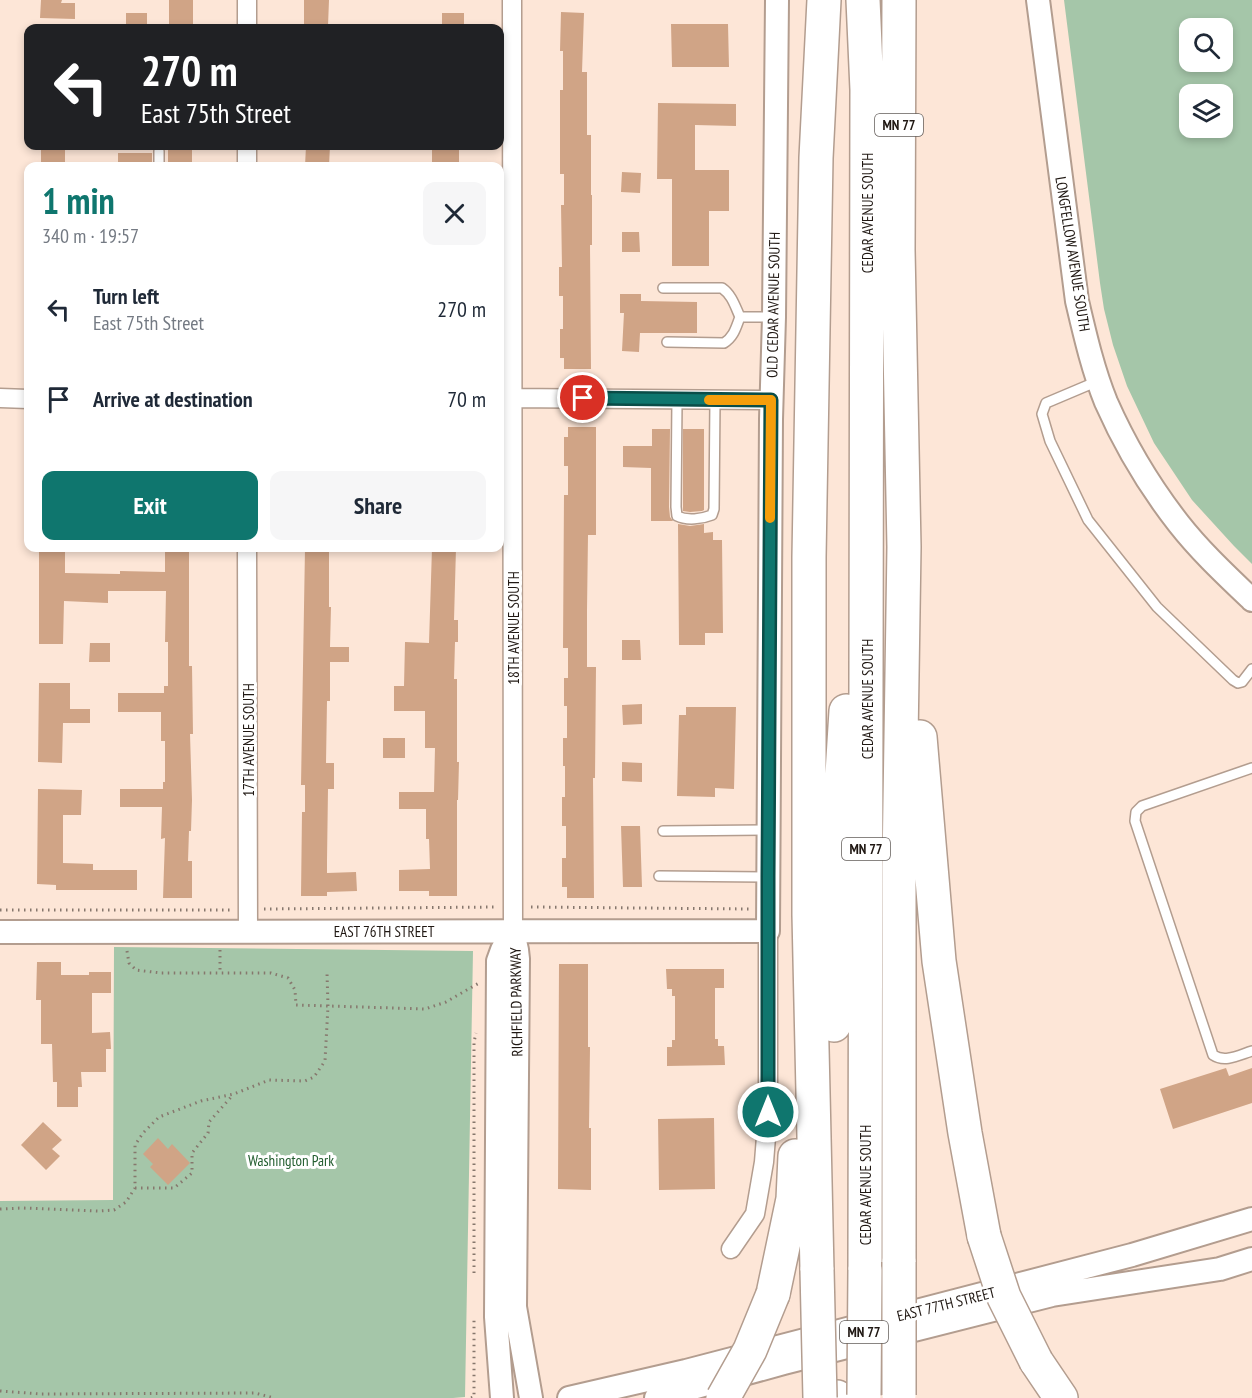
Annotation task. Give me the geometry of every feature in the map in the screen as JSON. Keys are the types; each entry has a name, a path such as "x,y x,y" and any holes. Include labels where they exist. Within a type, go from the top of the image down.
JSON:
{"highway":[{"path":"824,0 816,158 809,557 809,915 839,1270 844,1397"},
{"name":"CEDAR AVENUE SOUTH","path":"844,1397 839,1270 867,428 867,90 862,0"},
{"name":"CEDAR AVENUE SOUTH","path":"899,0 898,250 903,547 899,867 899,1396"},
{"path":"903,547 939,962 964,1133 984,1236 1004,1297 1036,1361 1061,1398"},
{"path":"723,1398 750,1350 773,1294 793,1199 802,954 809,915"}],"street":[{"path":"247,0 247,24"},
{"name":"18TH AVENUE SOUTH","path":"512,0 506,398 513,932"},
{"name":"OLD CEDAR AVENUE SOUTH","path":"731,1249 755,1214 764,1162 768,1112 771,400 777,0"},
{"name":"LONGFELLOW AVENUE SOUTH","path":"1038,0 1077,301 1084,334 1106,402 1161,501 1205,554 1252,600"},
{"path":"506,398 771,400"},
{"path":"0,399 24,399"},
{"name":"17TH AVENUE SOUTH","path":"247,552 248,932"},
{"name":"EAST 76TH STREET","path":"0,932 768,931"},
{"name":"RICHFIELD PARKWAY","path":"502,1398 496,1317 498,961 513,932"},
{"name":"RICHFIELD PARKWAY","path":"513,932 518,951 515,1307 531,1398"},
{"name":"EAST 77TH STREET","path":"568,1398 686,1371 1099,1264 1252,1219"},
{"name":"EAST 77TH STREET","path":"656,1398 1052,1295 1220,1269 1252,1259"}],"lane":[{"path":"159,151 159,162"},
{"path":"663,288 722,288 728,292 740,317 733,335 724,343 667,342"},
{"path":"740,317 774,317"},
{"path":"1099,381 1046,403 1042,414 1050,441 1088,520 1156,607 1233,680 1238,683 1242,682 1252,669"},
{"path":"677,400 676,507 677,516 682,519 704,518 712,515 714,509 715,400"},
{"path":"1252,768 1142,806 1136,812 1135,821 1213,1055 1219,1059 1229,1059 1252,1051"},
{"path":"663,831 769,830"},
{"path":"659,876 768,877"}],"path":[{"path":"262,909 495,907"},
{"path":"528,907 753,909"},
{"path":"0,910 230,910"},
{"path":"127,951 129,963 136,970 161,973 271,973 288,978 295,990 296,1005 425,1009 447,1002 480,982"},
{"path":"0,1209 114,1210 126,1202 135,1188 135,1145 143,1133 159,1118 201,1101 234,1094 269,1080 305,1081 314,1077 325,1062 327,973"},
{"path":"135,1188 174,1188 192,1173 192,1153 208,1133 209,1122 234,1094"},
{"path":"0,1391 41,1394 255,1393 274,1398"}],"green space":[{"path":"1064,0 1252,0 1252,564 1192,500 1154,443 1127,386 1104,309"},
{"name":"Washington Park","path":"114,947 473,951 465,1397 0,1398 0,1201 113,1200"}],"building":[{"path":"41,0 62,0 61,3 75,3 75,19 40,18"},
{"path":"169,0 193,0 193,24 169,24"},
{"path":"304,0 329,0 328,24 304,24"},
{"path":"561,12 584,13 582,72 587,72 587,135 591,135 591,369 564,369 564,358 560,358 563,296 559,296 559,267 562,267 561,205 564,205 564,174 560,174 560,90 563,90 563,51 560,51"},
{"path":"126,13 147,13 147,24 126,24"},
{"path":"442,13 464,13 464,24 442,24"},
{"path":"671,24 728,24 729,67 672,67"},
{"path":"658,103 736,104 736,126 695,125 695,170 729,170 729,211 709,211 709,266 672,266 672,179 657,179"},
{"path":"41,150 65,150 65,162 41,162"},
{"path":"168,150 192,150 192,162 168,162"},
{"path":"306,150 330,150 329,162 305,162"},
{"path":"432,150 459,150 459,162 432,162"},
{"path":"118,153 152,153 152,162 118,162"},
{"path":"622,172 641,173 640,193 621,192"},
{"path":"622,232 639,232 640,252 622,252"},
{"path":"620,294 641,294 641,301 697,302 697,333 640,333 639,352 622,351 624,313 620,313"},
{"path":"568,427 596,427 596,535 588,535 587,610 587,667 596,667 595,778 593,778 594,898 567,898 567,887 562,887 562,858 566,858 566,826 562,826 562,797 565,797 563,738 567,738 564,678 568,678 568,648 563,648 564,495 568,495 568,466 564,466 564,437 568,437"},
{"path":"652,429 670,429 669,507 673,521 651,521 651,468 623,467 623,446 652,446"},
{"path":"683,429 704,429 704,510 702,511 683,511"},
{"path":"678,524 690,526 704,524 704,533 713,532 713,540 722,540 723,633 705,633 705,645 679,645"},
{"path":"39,552 65,552 65,573 120,574 120,571 165,572 165,552 189,552 189,666 192,666 193,734 190,734 192,800 188,861 192,861 192,898 163,898 165,838 161,839 162,807 120,807 120,789 163,789 163,782 165,782 165,741 161,741 161,712 118,712 118,693 164,693 164,686 168,686 168,642 165,642 166,591 108,591 108,603 64,601 63,644 39,644"},
{"path":"305,552 329,552 330,647 349,647 349,662 330,662 326,763 334,763 334,789 328,789 327,873 356,872 357,891 327,892 327,896 301,896 302,812 305,812 305,785 301,785"},
{"path":"432,552 456,552 454,620 458,620 458,642 455,642 454,679 457,679 457,762 459,762 457,896 429,896 429,891 399,891 399,870 430,869 429,839 426,839 426,809 399,809 399,792 434,792 435,748 425,748 425,711 394,711 394,686 404,686 405,642 429,643"},
{"path":"622,640 640,640 641,660 622,660"},
{"path":"90,643 110,643 110,662 89,662"},
{"path":"39,683 70,683 70,709 90,709 90,723 63,723 62,763 38,762"},
{"path":"642,704 642,724 623,725 622,705"},
{"path":"686,707 736,707 734,789 715,788 715,797 677,796 679,715 686,715"},
{"path":"383,738 405,738 405,758 383,758"},
{"path":"622,762 642,763 642,782 622,781"},
{"path":"38,789 82,790 81,815 63,815 63,863 93,864 93,870 137,870 137,890 56,890 56,885 37,884"},
{"path":"621,826 640,826 642,887 623,887"},
{"path":"37,962 61,962 61,975 111,972 111,993 92,993 92,1033 110,1032 111,1049 106,1049 106,1072 81,1072 82,1087 78,1087 78,1107 57,1107 57,1082 53,1082 52,1044 41,1044 41,1000 36,1000"},
{"path":"559,964 588,964 591,1190 558,1189"},
{"path":"666,969 724,969 724,988 715,988 715,1039 718,1039 718,1046 724,1046 725,1065 667,1066 667,1047 672,1047 672,1040 675,1040 675,996 672,996 672,989 667,989"},
{"path":"1226,1068 1229,1076 1252,1068 1252,1103 1173,1129 1160,1089"},
{"path":"714,1118 715,1189 659,1190 658,1119"},
{"path":"43,1122 62,1140 52,1149 60,1156 46,1170 21,1145"},
{"path":"158,1138 168,1149 172,1144 190,1163 168,1185 150,1167 153,1164 143,1154"}],"slow traffic":[{"path":"709,400 771,400 770,518"}],"route":[{"path":"583,398 771,400 768,1112"}]}
